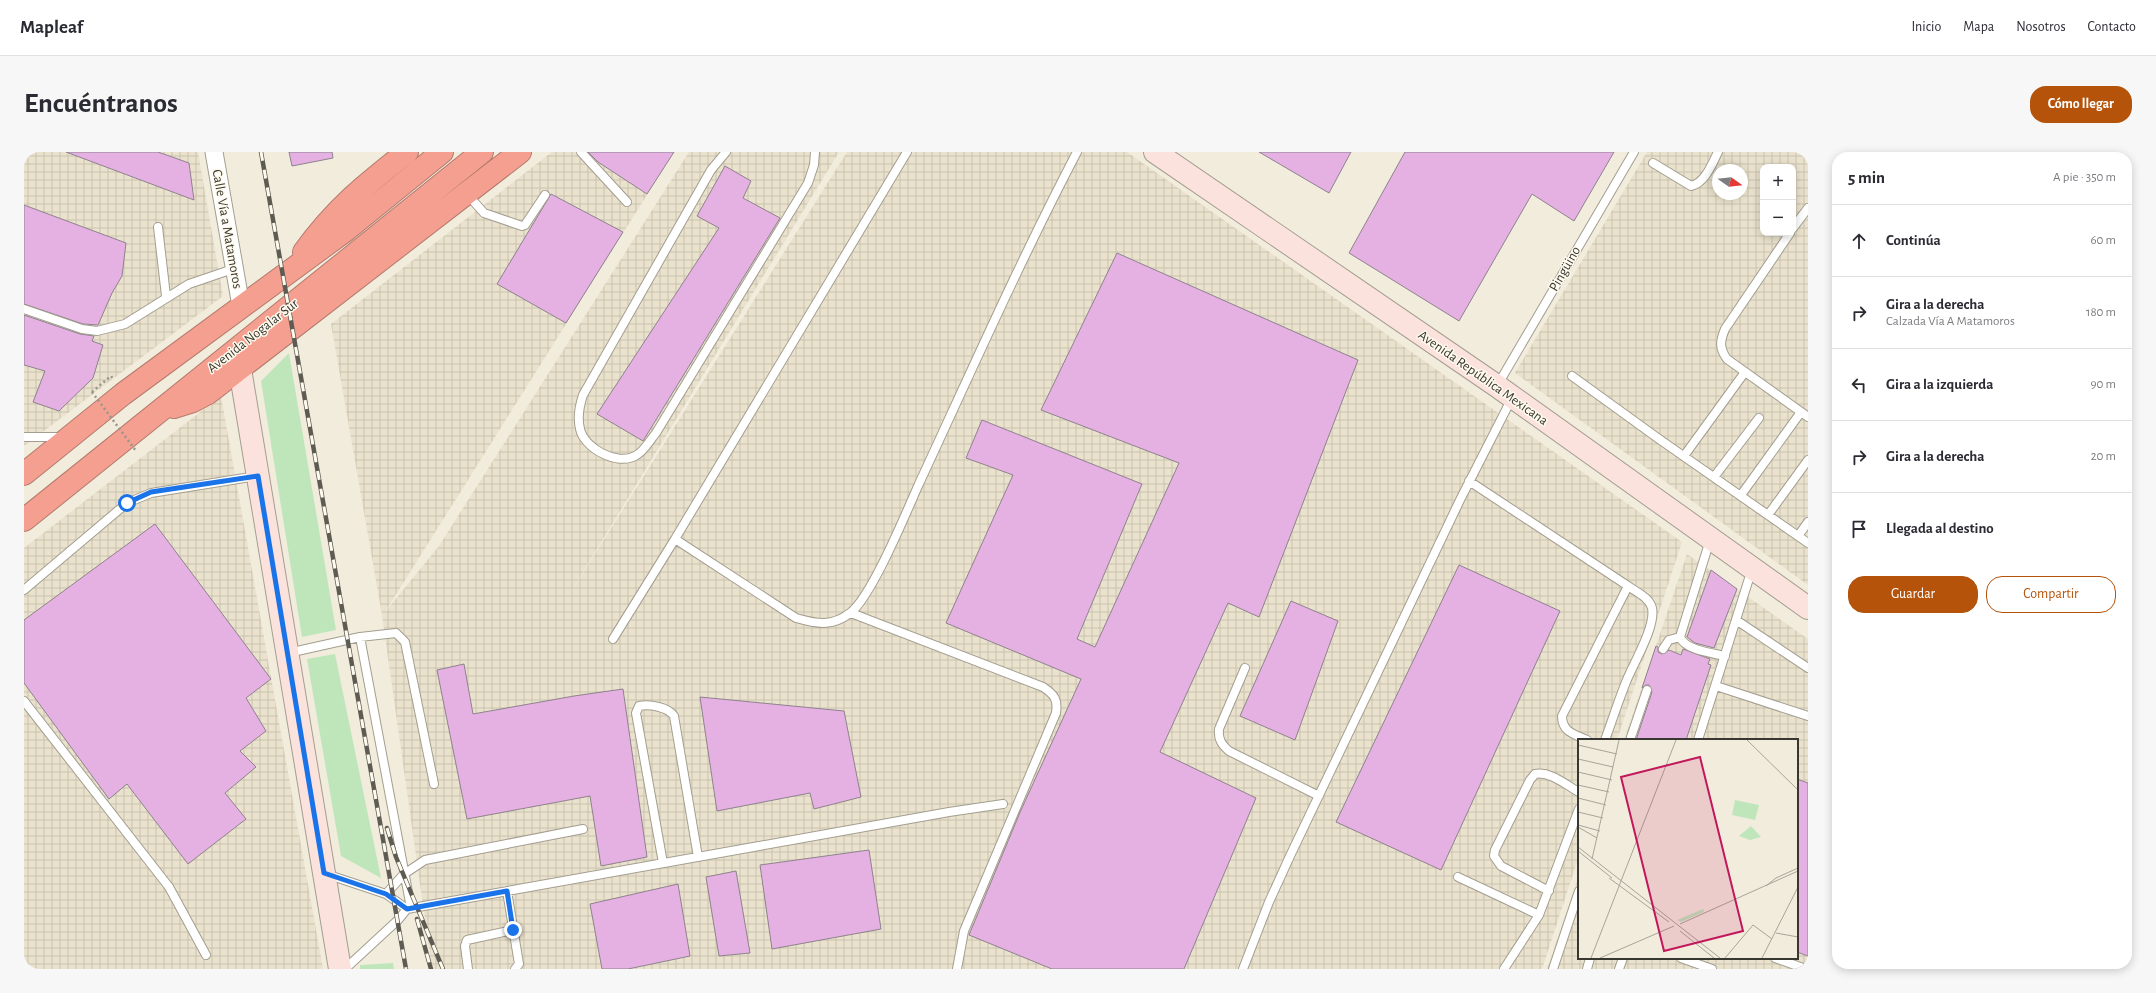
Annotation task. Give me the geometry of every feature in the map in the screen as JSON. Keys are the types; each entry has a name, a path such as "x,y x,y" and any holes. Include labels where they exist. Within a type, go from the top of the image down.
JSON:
{"highway":[{"path":"291,269 338,209 354,194 407,152"},
{"path":"24,474 123,394 346,230 442,152"},
{"name":"Avenida Nogalar Sur","path":"24,520 288,309 431,191 482,152"},
{"path":"158,412 193,401 208,393 520,152"}],"street":[{"name":"Calle Vía a Matamoros","path":"214,152 233,269 241,306"},
{"name":"Avenida República Mexicana","path":"1155,152 1504,391 1753,569 1804,602"},
{"path":"240,369 340,969"}],"lane":[{"path":"581,152 627,202"},
{"path":"726,152 711,170 582,395 578,413 580,430 588,441 598,450 613,458 622,460 636,456 656,433 808,183 814,164 815,152"},
{"path":"613,639 675,539 907,152"},
{"path":"675,539 796,618 818,624 834,623 851,613 866,595 897,532 1049,205 1077,152"},
{"name":"Pingüino","path":"1243,969 1269,902 1469,482 1504,391 1634,152"},
{"path":"1653,163 1691,186 1695,185 1704,177 1718,152"},
{"path":"466,194 484,214 522,226 525,226 545,195"},
{"path":"1796,224 1808,208"},
{"path":"158,227 166,296"},
{"path":"1741,495 1805,415 1727,359 1721,350 1720,340 1725,329 1788,236"},
{"path":"24,309 82,329 96,331 125,324 166,296 189,284 233,269"},
{"path":"1684,456 1745,372"},
{"path":"1572,376 1808,543"},
{"path":"1714,477 1759,418"},
{"path":"24,437 71,437"},
{"path":"1768,515 1808,460"},
{"path":"24,590 127,503 151,492 258,476"},
{"path":"1469,482 1647,599 1653,614 1650,627 1626,681 1605,739"},
{"path":"1798,536 1808,522"},
{"path":"1711,538 1680,637 1682,642 1688,646 1725,656"},
{"path":"1698,739 1753,569"},
{"path":"1585,739 1565,729 1562,724 1562,716 1628,586"},
{"path":"851,613 1043,688 1052,693 1058,702 1056,714 964,931 957,969"},
{"path":"1736,620 1808,668"},
{"path":"287,654 360,637 396,633 404,642 434,784"},
{"path":"360,637 404,874 409,909"},
{"path":"1663,649 1669,640 1680,637"},
{"path":"1245,668 1219,729 1218,738 1229,751 1319,796"},
{"path":"1716,686 1808,716"},
{"path":"1630,739 1647,690"},
{"path":"24,701 169,887 206,955"},
{"path":"662,863 636,714 640,706 667,709 674,716 698,857"},
{"path":"1549,891 1501,866 1496,861 1495,850 1530,780 1535,774 1541,772 1548,774 1578,791"},
{"path":"345,969 409,909 662,863 1003,804"},
{"path":"1504,969 1539,916 1578,812"},
{"path":"386,894 404,874 425,860 583,829"},
{"path":"324,873 386,894 409,909"},
{"path":"1458,877 1539,916"},
{"path":"507,891 518,964 515,969"},
{"path":"1552,969 1578,894"},
{"path":"468,969 465,946 468,940 513,930"},
{"path":"1587,969 1590,959"},
{"path":"1684,959 1712,969"},
{"path":"1778,959 1806,969"}],"path":[{"path":"92,392 136,451"}],"shaded area":[{"path":"24,152 198,152 223,296 24,446"},
{"path":"552,152 674,152 385,612 439,546 689,152 839,152 566,600 847,152 1127,152 1682,542 1617,739 1578,739 1578,859 1542,969 432,969 382,615 331,324"},
{"path":"1647,152 1808,152 1808,585 1515,373"},
{"path":"221,396 323,969 24,969 24,548"},
{"path":"1687,554 1808,639 1808,969 1547,969 1578,878 1578,959 1798,959 1798,739 1624,739"}],"green space":[{"path":"289,353 336,630 302,637 261,381"},
{"path":"335,654 381,878 341,856 307,659"},
{"path":"393,963 394,969 360,969 360,965"}],"building":[{"path":"66,152 158,152 189,163 194,200"},
{"path":"289,152 332,152 333,158 292,166"},
{"path":"588,152 674,152 647,194 598,162"},
{"path":"1259,152 1351,152 1329,193"},
{"path":"1405,152 1614,152 1574,221 1532,194 1459,321 1349,253"},
{"path":"725,166 751,181 743,198 780,218 643,441 597,414 719,228 697,216"},
{"path":"551,194 623,232 566,323 497,284"},
{"path":"24,205 126,243 122,276 112,293 98,325 83,324 24,304"},
{"path":"1117,253 1358,360 1259,617 1228,603 1160,752 1256,798 1184,969 1052,969 969,935 1021,810 1081,679 946,623 1013,475 966,458 982,420 1142,484 1077,639 1095,647 1179,463 1041,410"},
{"path":"24,315 80,334 94,336 92,341 103,345 93,378 59,411 33,402 45,371 24,365"},
{"path":"155,524 271,679 246,698 266,731 240,751 256,767 225,793 246,819 188,864 127,784 109,799 24,683 24,620"},
{"path":"1459,565 1560,611 1441,870 1336,822"},
{"path":"1711,570 1737,589 1714,648 1695,643 1687,637"},
{"path":"1291,601 1338,621 1295,740 1240,716"},
{"path":"1656,646 1658,647 1658,652 1662,654 1669,650 1681,655 1683,649 1710,659 1708,664 1711,665 1686,739 1636,739 1652,692 1649,685 1642,688"},
{"path":"464,664 473,714 623,689 647,857 601,866 590,796 467,819 437,670"},
{"path":"700,697 844,711 861,797 814,809 810,793 717,811"},
{"path":"1798,779 1808,783 1808,956 1798,952"},
{"path":"869,850 881,929 772,949 760,865"},
{"path":"736,871 750,953 719,956 706,877"},
{"path":"678,884 690,956 628,969 602,969 590,904"}],"railway":[{"path":"261,152 406,969"},
{"path":"387,828 396,857 443,969"},
{"path":"417,919 431,969"}],"route":[{"path":"127,503 151,492 258,476 324,873 386,894 407,909 507,891 513,930"}]}
